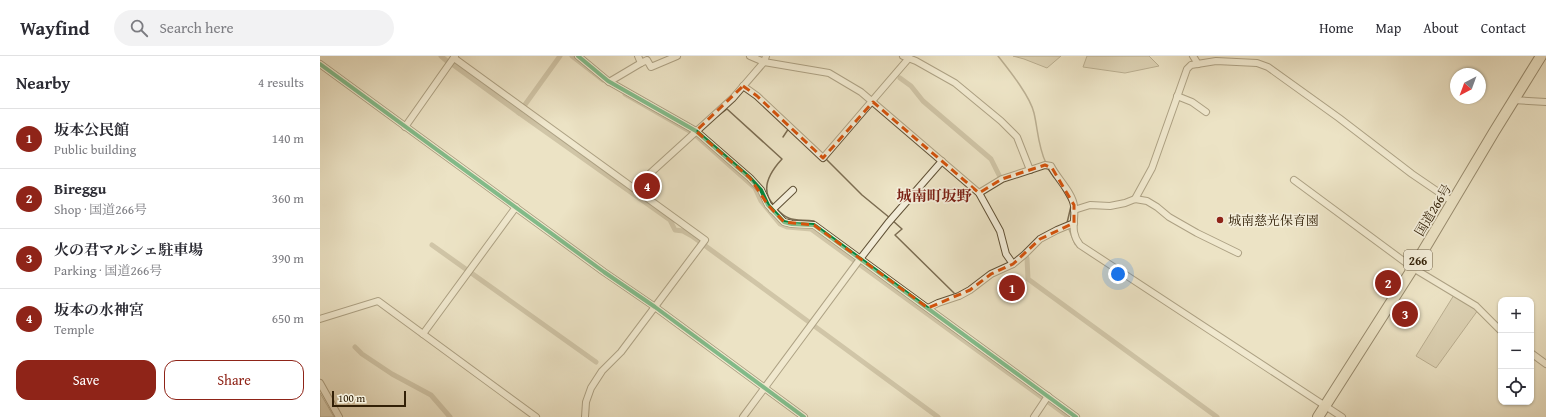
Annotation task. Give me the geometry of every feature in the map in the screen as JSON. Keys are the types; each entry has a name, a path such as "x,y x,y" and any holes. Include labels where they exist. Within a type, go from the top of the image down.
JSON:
{"highway":[{"name":"国道266号","path":"1318,417 1413,268 1513,100 1541,56"}],"street":[{"path":"578,56 610,82 696,131 750,178 761,190 768,205 784,222 814,225 1076,417"},
{"path":"638,56 641,62"},
{"path":"610,82 641,62 647,60 651,67 677,56"},
{"path":"750,56 829,73 862,92 979,193 1000,231 1006,254 1013,264"},
{"path":"1193,56 1198,64"},
{"path":"405,127 455,57 705,240 621,352 602,371 591,388 586,402 585,417"},
{"path":"743,86 757,96 823,158 873,102 907,57 954,83 1001,121 1017,137 1030,170"},
{"path":"634,188 733,98 765,59"},
{"path":"1135,199 1152,168 1187,70 1191,65 1216,61 1232,61 1257,63 1268,67 1339,118 1412,174 1453,202"},
{"path":"320,64 804,417"},
{"path":"1177,96 1192,102 1206,112"},
{"path":"1513,100 1546,102"},
{"path":"743,417 860,259 888,223 942,161"},
{"path":"979,193 1002,179 1045,165 1051,166 1063,182 1074,205 1075,236 1080,245 1342,417"},
{"path":"1294,180 1413,268 1476,306 1498,328"},
{"path":"772,210 793,190"},
{"path":"1074,210 1090,205 1110,206 1135,199 1147,201 1169,217 1192,230 1238,252"},
{"path":"423,334 516,207"},
{"path":"928,308 970,290 991,274 1013,264 1040,239 1074,223"},
{"path":"320,319 378,301 536,417"},
{"path":"1534,355 1546,364"},
{"path":"320,383 339,417"},
{"path":"1034,417 1048,396"}],"highlighted area":[{"path":"743,86 757,96 823,158 873,102 979,193 1002,179 1045,165 1052,168 1074,205 1074,223 1040,239 1013,264 991,274 970,290 928,308 814,225 784,222 768,205 750,178 696,131"}],"shaded area":[{"path":"1013,56 1061,56 1047,68"},
{"path":"1087,56 1149,56 1159,66 1125,73 1083,67"},
{"path":"1454,295 1478,310 1436,368 1416,356"},
{"path":"320,393 334,417 320,417"}],"waterway":[{"path":"441,56 448,62"},
{"path":"452,64 519,113 560,56"},
{"path":"572,56 603,80"},
{"path":"998,56 1019,83 1032,106 1040,145 1046,163"},
{"path":"900,78 911,86 923,101 991,159 1000,177"},
{"path":"625,94 693,133 755,188 761,201 780,224 787,227 811,229 1069,417"},
{"path":"715,118 727,109 782,159 770,175 768,181 767,193 774,205"},
{"path":"519,113 670,220 675,230 683,231 692,236 938,417"},
{"path":"791,125 801,134"},
{"path":"783,137 789,128"},
{"path":"826,159 862,195 890,218"},
{"path":"1047,167 1054,177"},
{"path":"1062,188 1070,202"},
{"path":"1067,223 1071,206"},
{"path":"776,208 789,218 814,221"},
{"path":"892,220 902,229 895,235 954,293"},
{"path":"1068,227 1075,244 1078,246"},
{"path":"432,245 596,362"},
{"path":"1027,258 1028,279 1217,417"},
{"path":"355,347 362,354 392,374 431,395 450,417"}],"cycle path":[{"path":"578,56 608,81 696,131 750,178 761,190 768,205 784,222 814,225 1076,417"},
{"path":"320,64 804,417"}],"place":[{"name":"坂本の水神宮","path":"647,186"},
{"name":"城南慈光保育園","path":"1220,220"},
{"name":"Bireggu","path":"1388,283"},
{"name":"坂本公民館","path":"1012,288"},
{"name":"火の君マルシェ駐車場","path":"1405,314"}],"district":[{"name":"城南町坂野","path":"934,195"}]}
